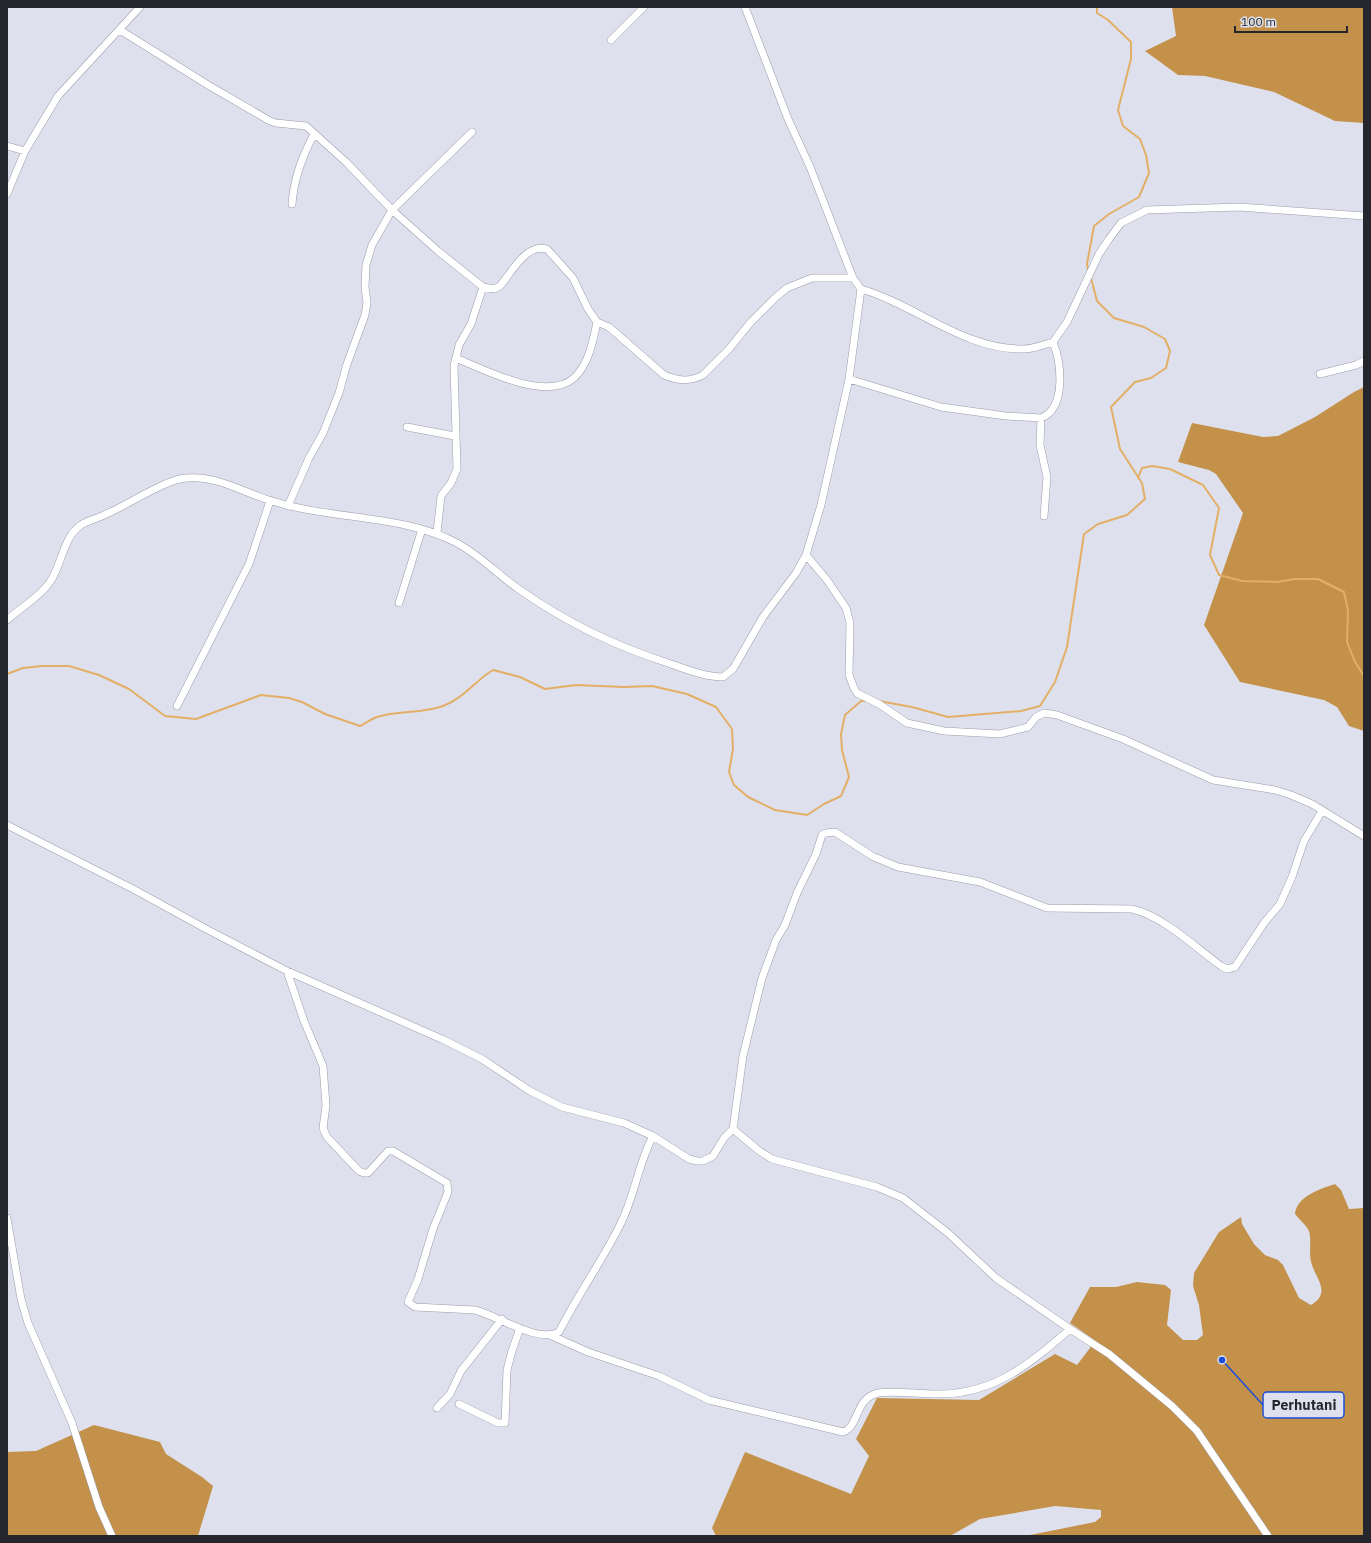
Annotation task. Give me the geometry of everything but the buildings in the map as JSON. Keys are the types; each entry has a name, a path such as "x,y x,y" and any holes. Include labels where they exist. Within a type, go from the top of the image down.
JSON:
{"street":[{"path":"7,194 25,152 58,96 140,7"},
{"path":"611,40 644,7"},
{"path":"745,7 788,120 810,167 853,278 861,289 877,294 958,333 979,341 996,346 1023,349 1053,342 1067,322 1087,278 1100,254 1121,223 1147,210 1240,207 1364,216"},
{"path":"120,30 208,85 270,121 306,126 346,162 392,210 438,251 484,287 488,289 500,286 528,252 535,247 547,249 567,270 597,322 609,327 664,375 682,380 693,380 705,373 729,349 750,323 787,288 812,278 853,278"},
{"path":"288,506 309,458 323,433 339,393 346,364 365,315 367,303 366,265 372,245 392,210 472,132"},
{"path":"292,204 293,184 297,171 314,134"},
{"path":"7,146 25,152"},
{"path":"437,533 441,496 451,483 457,469 454,374 456,358 459,345 471,324 484,287"},
{"path":"7,620 24,604 41,594 51,580 76,529 84,523 103,516 154,490 183,478 198,477 220,481 270,501 288,506 422,529 437,533 473,552 518,589 588,632 652,658 717,677 723,677 733,669 762,617 796,573 806,555 821,505 849,379 861,289"},
{"path":"456,358 512,380 539,387 551,387 563,384 574,378 584,364 592,345 597,322"},
{"path":"849,379 941,406 1006,416 1041,418 1046,416 1053,408 1059,388 1061,373 1058,356 1053,342"},
{"path":"1320,374 1356,365 1364,361"},
{"path":"1041,418 1040,445 1047,477 1044,516"},
{"path":"407,427 455,436"},
{"path":"177,706 249,564 270,501"},
{"path":"400,603 422,529"},
{"path":"806,555 827,580 846,608 850,623 849,675 857,693 879,704 907,723 944,731 1000,734 1028,727 1036,717 1044,713 1057,715 1123,739 1213,780 1275,790 1292,795 1364,836"},
{"path":"7,825 135,890 287,971 444,1040 482,1059 530,1091 562,1107 624,1123 653,1136 689,1159 703,1161 713,1156 724,1138 733,1129 743,1056 762,978 776,940 785,925 797,893 816,854 822,835 826,832 835,832 872,856 898,867 980,882 1046,908 1132,910 1142,912 1168,927 1220,966 1227,969 1235,967 1264,923 1280,904 1292,877 1304,842 1322,811"},
{"path":"287,971 304,1021 323,1066 326,1104 323,1125 327,1137 359,1171 364,1173 368,1173 388,1151 393,1151 447,1183 448,1192 408,1302 415,1307 475,1310 502,1319 520,1328 550,1335 602,1357 659,1376 710,1400 843,1432 848,1430 851,1426 861,1404 867,1398 877,1393 964,1393 984,1387 1007,1378 1036,1357 1070,1329"},
{"path":"733,1129 758,1150 772,1159 877,1187 903,1198 948,1233 996,1278 1109,1354 1172,1406 1196,1431 1268,1536"},
{"path":"550,1335 559,1332 622,1222 632,1197 645,1150 653,1136"},
{"path":"7,1218 21,1299 28,1324 72,1423 99,1507 112,1536"},
{"path":"437,1408 450,1394 460,1371 502,1319"},
{"path":"459,1404 498,1423 505,1423 507,1370 520,1328"}],"shaded area":[{"path":"1172,7 1364,7 1364,123 1335,121 1274,92 1205,76 1178,75 1145,51 1176,36"},
{"path":"1364,387 1364,731 1349,726 1337,707 1324,700 1240,682 1204,625 1243,513 1216,474 1209,470 1178,462 1192,423 1263,437 1278,436 1315,417"},
{"path":"1335,1184 1341,1190 1349,1209 1364,1208 1364,1536 1025,1536 1095,1522 1101,1517 1101,1510 1055,1506 980,1519 950,1536 716,1536 712,1528 745,1452 851,1494 869,1456 856,1439 877,1398 979,1400 1055,1354 1077,1365 1090,1348 1093,1339 1070,1323 1090,1287 1116,1287 1137,1282 1165,1285 1171,1290 1167,1325 1183,1340 1197,1340 1203,1335 1199,1305 1193,1286 1194,1273 1219,1232 1241,1217 1242,1224 1254,1244 1265,1255 1278,1260 1283,1265 1299,1298 1311,1305 1320,1296 1321,1286 1311,1261 1309,1231 1295,1214 1300,1202 1310,1194"},
{"path":"94,1425 160,1442 166,1454 202,1477 213,1486 198,1536 7,1536 7,1452 36,1451"}],"waterway":[{"path":"1088,270 1087,264 1094,226 1109,214 1139,197 1149,173 1146,155 1140,139 1123,126 1118,110 1131,59 1131,42 1108,20 1097,13 1097,7"},
{"path":"879,701 912,707 948,717 1021,711 1040,706 1055,682 1067,647 1084,534 1098,524 1127,515 1145,499 1142,483 1120,449 1111,407 1135,382 1151,378 1166,368 1170,351 1165,339 1144,327 1114,318 1097,301 1091,278"},
{"path":"1138,478 1142,468 1152,466 1170,469 1203,485 1219,508 1210,555 1219,575 1242,581 1277,582 1295,579 1318,579 1344,592 1348,611 1347,642 1355,662 1364,676"},
{"path":"7,674 23,668 69,666 99,675 129,689 165,716 196,719 261,695 289,698 302,702 325,714 360,726 375,718 393,713 427,710 443,706 457,699 493,670 520,677 545,689 576,685 624,687 652,686 687,694 716,707 732,729 733,749 729,772 734,785 748,797 775,810 807,815 824,804 841,796 849,777 842,750 841,734 845,715 861,701 866,701"}],"place":[{"name":"Perhutani","path":"1222,1360"}]}
